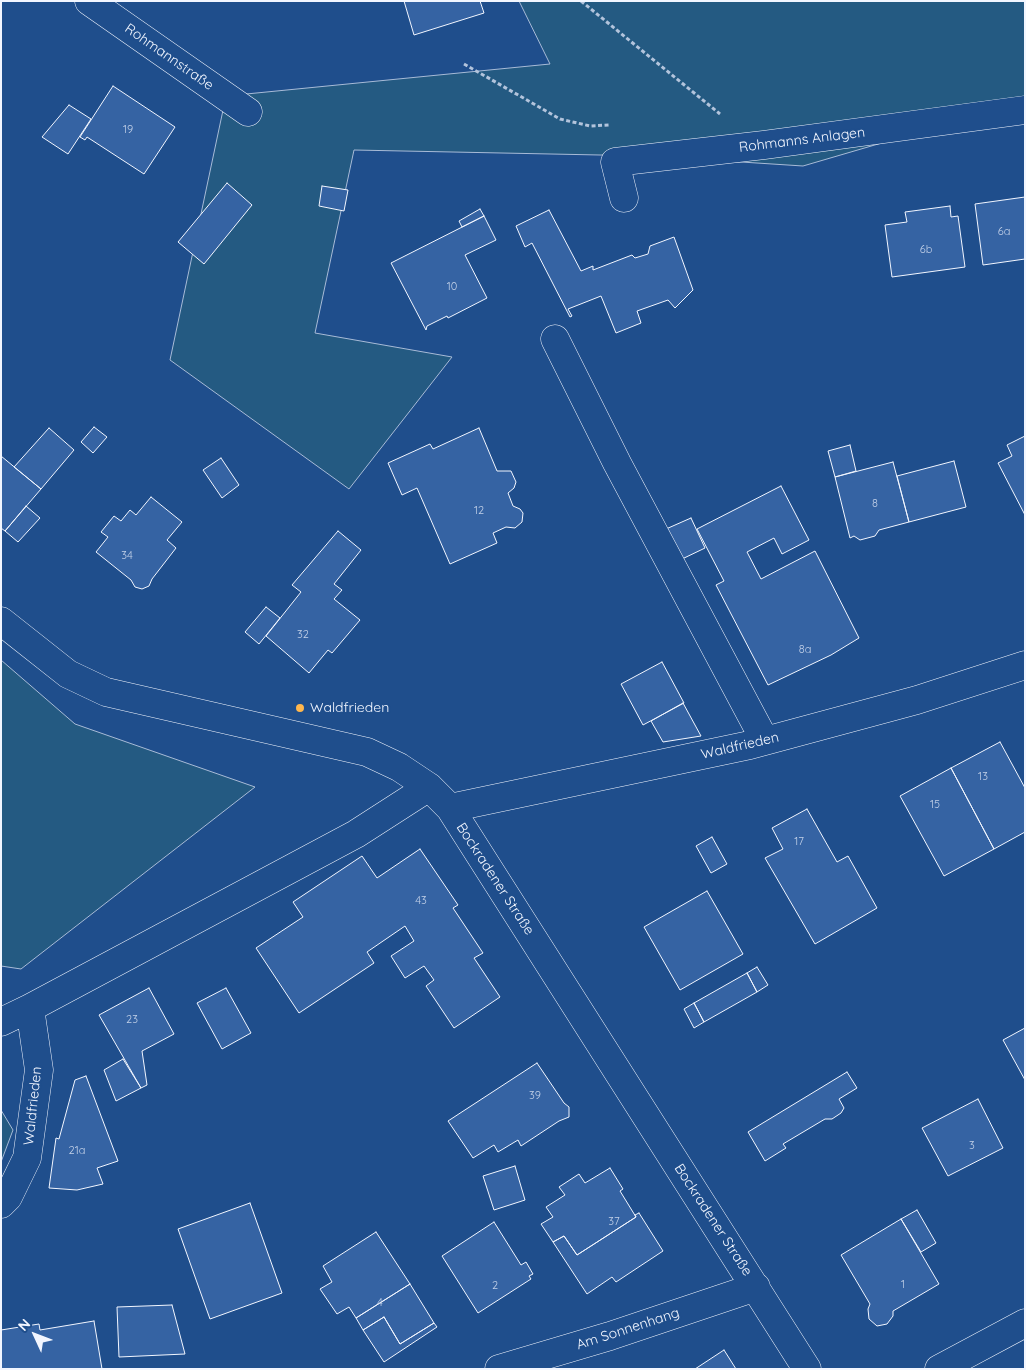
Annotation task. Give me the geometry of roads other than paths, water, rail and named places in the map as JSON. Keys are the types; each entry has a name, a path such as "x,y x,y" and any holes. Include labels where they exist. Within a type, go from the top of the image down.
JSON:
{"street":[{"name":"Rohmannstraße","path":"89,1 248,112"},
{"name":"Rohmanns Anlagen","path":"624,198 615,162 764,145 1025,110"},
{"path":"555,339 617,463 765,741"},
{"name":"Bockradener Straße","path":"1,621 68,674 106,692 367,752 399,767 429,787 450,808 808,1369"},
{"name":"Waldfrieden","path":"450,808 765,741 917,700 1025,665"},
{"path":"1,1022 356,834 429,787"},
{"name":"Waldfrieden","path":"1,1204 8,1197 27,1158 39,1070 30,1008"},
{"name":"Am Sonnenhang","path":"499,1369 610,1336 756,1287"},
{"path":"939,1369 1025,1323"}],"place":[{"name":"Waldfrieden","path":"300,708"}]}
